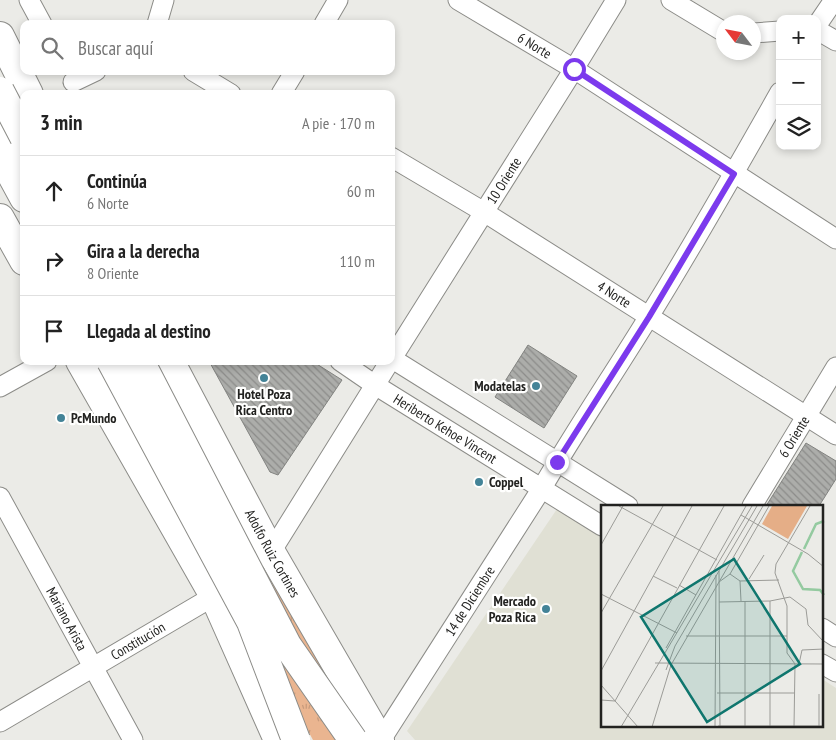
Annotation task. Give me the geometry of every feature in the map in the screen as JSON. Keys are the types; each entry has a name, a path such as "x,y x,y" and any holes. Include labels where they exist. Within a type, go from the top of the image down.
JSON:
{"main road":[{"path":"0,36 27,90"},
{"path":"0,91 20,128"},
{"path":"0,154 20,191"},
{"path":"0,218 20,254"},
{"path":"82,365 214,596 278,740"},
{"path":"113,365 251,622 296,740"},
{"path":"142,365 287,645 352,740"},
{"name":"Adolfo Ruiz Cortines","path":"172,365 271,552 381,740"}],"street":[{"path":"30,0 40,20"},
{"path":"158,20 164,0"},
{"path":"326,20 338,0"},
{"name":"6 Norte","path":"458,0 574,69 836,239"},
{"name":"10 Oriente","path":"395,353 616,0"},
{"path":"671,0 716,27"},
{"path":"821,18 831,1"},
{"path":"761,32 776,31"},
{"path":"821,32 836,41"},
{"path":"72,82 87,75"},
{"path":"200,75 224,90"},
{"path":"285,90 293,75"},
{"name":"14 de Diciembre","path":"381,740 649,317 776,99"},
{"path":"0,126 20,134"},
{"path":"0,145 20,155"},
{"name":"4 Norte","path":"395,159 484,212 836,434"},
{"path":"395,361 626,505"},
{"path":"0,388 40,365"},
{"name":"Heriberto Kehoe Vincent","path":"346,365 601,525"},
{"name":"10 Oriente","path":"271,552 387,365"},
{"name":"6 Oriente","path":"753,505 836,367"},
{"name":"Mariano Arista","path":"0,497 133,740"},
{"name":"Constitución","path":"0,722 214,596 271,552"},
{"path":"824,629 836,637"},
{"path":"824,665 836,672"}],"shaded area":[{"name":"Mercado Poza Rica","path":"557,509 601,537 601,728 824,728 824,680 836,688 836,740 415,740 407,731"}],"green space":[{"path":"264,564 349,713 335,740 313,740 238,604"}],"building":[{"name":"Modatelas","path":"528,345 577,376 544,428 495,397"},
{"path":"211,365 318,365 342,380 278,475 270,472"},
{"path":"806,443 836,461 836,479 820,505 767,505"}],"place":[{"name":"Hotel Poza Rica Centro","path":"264,378"},
{"name":"Modatelas","path":"536,386"},
{"name":"PcMundo","path":"61,418"},
{"name":"Coppel","path":"479,482"},
{"name":"Mercado Poza Rica","path":"546,609"}],"route":[{"path":"557,462 649,317 734,174 574,69"}]}
